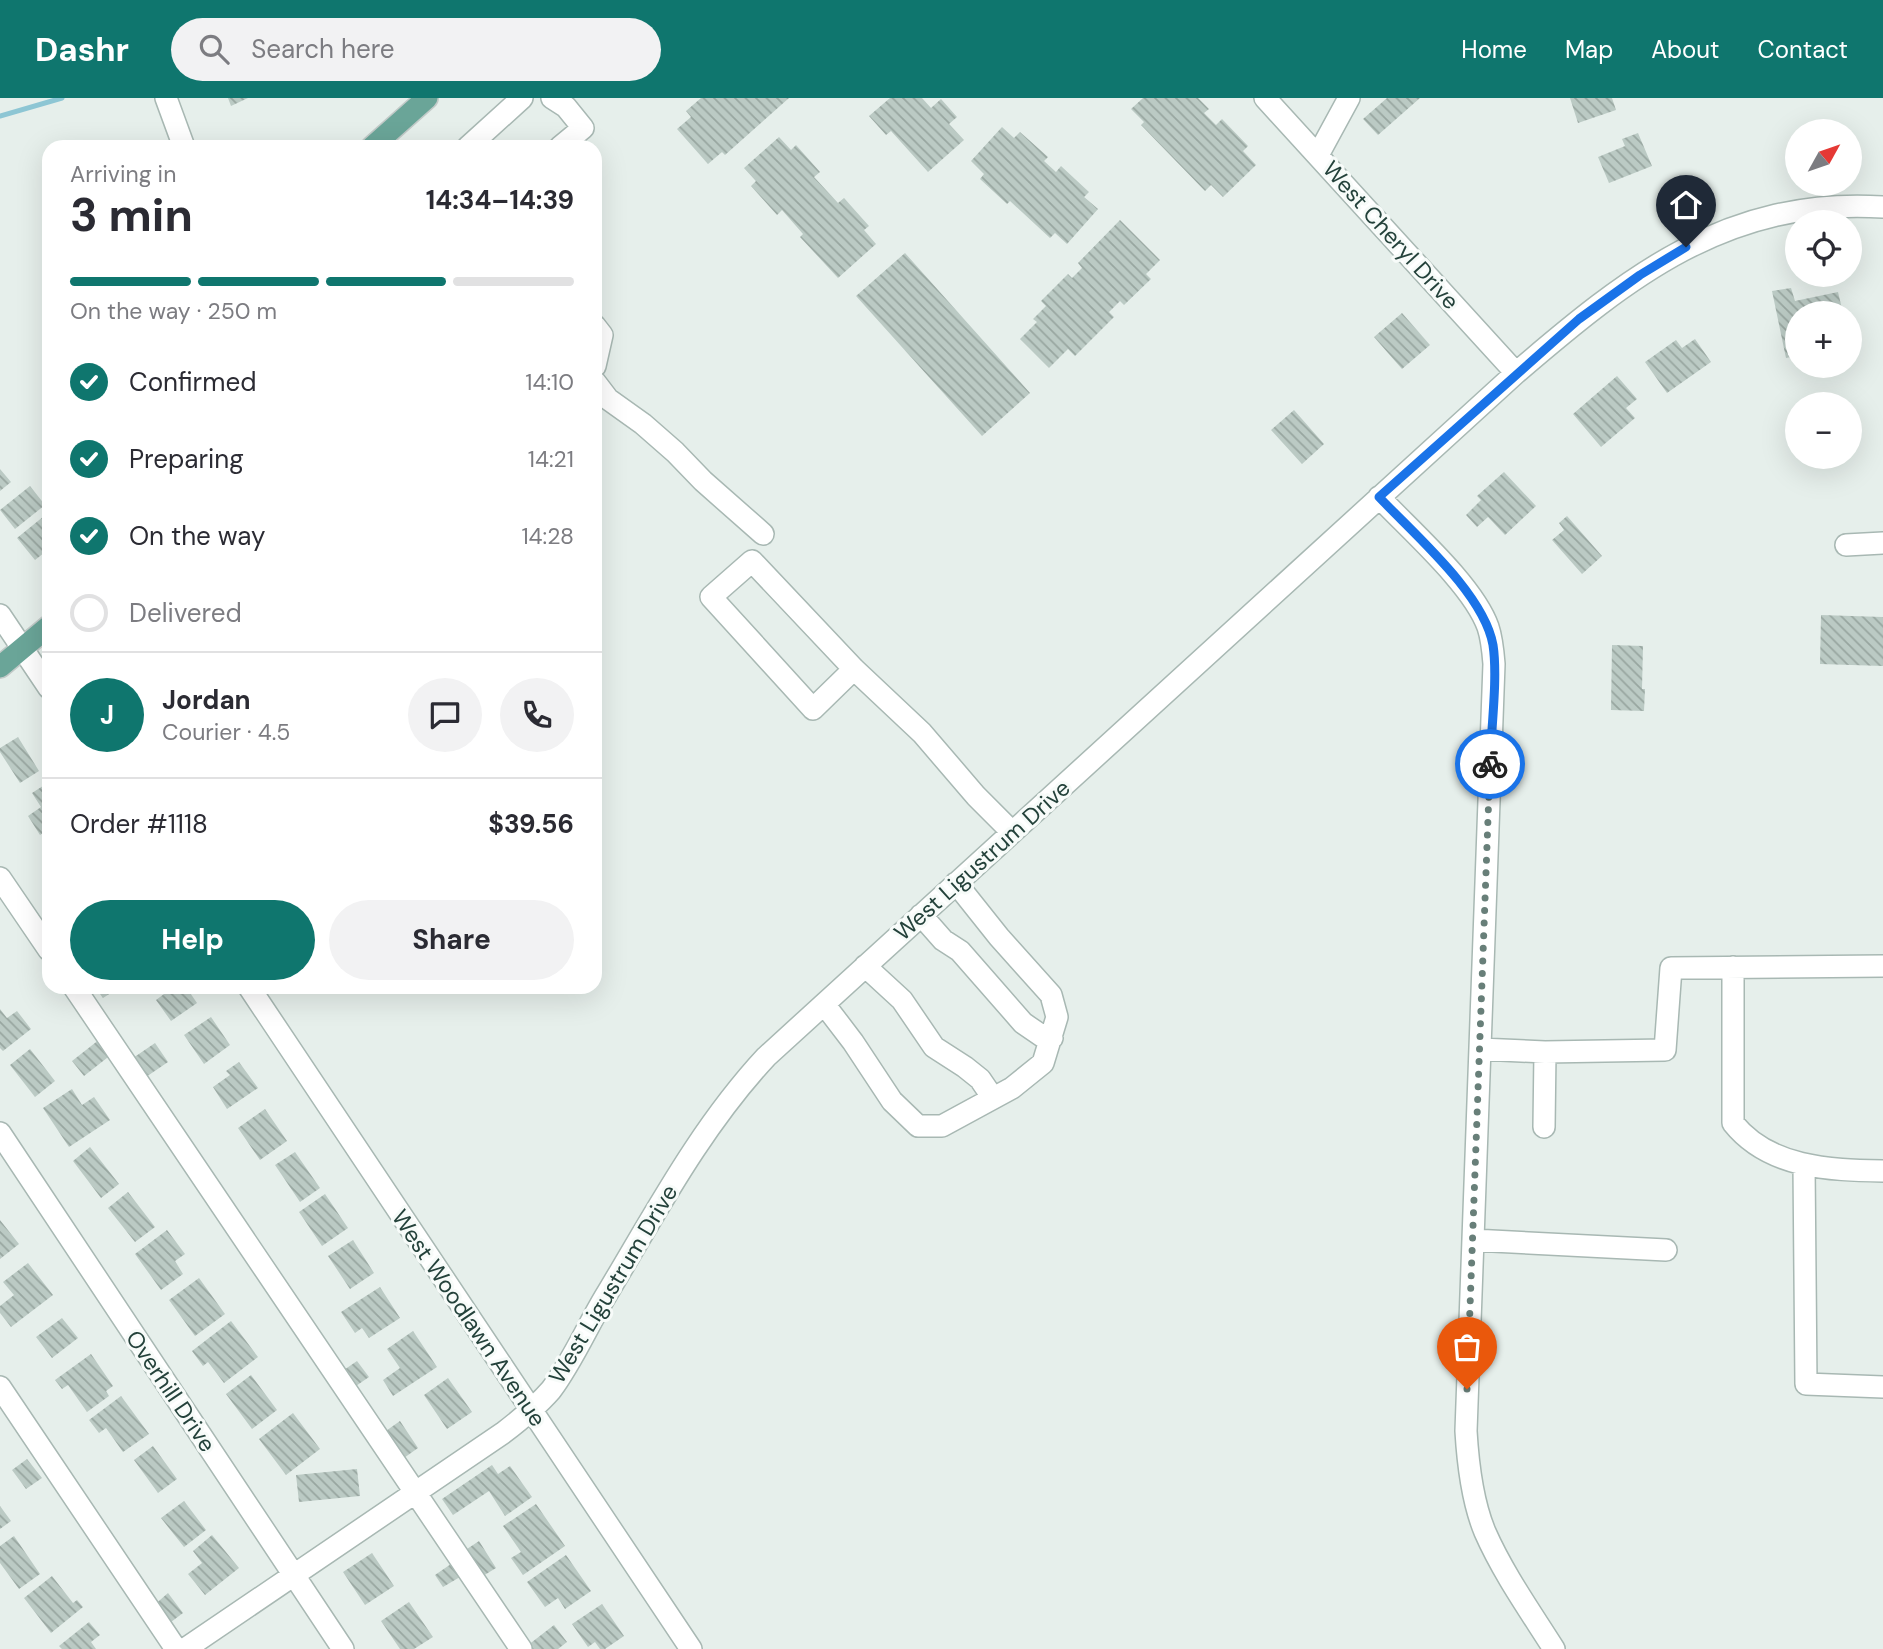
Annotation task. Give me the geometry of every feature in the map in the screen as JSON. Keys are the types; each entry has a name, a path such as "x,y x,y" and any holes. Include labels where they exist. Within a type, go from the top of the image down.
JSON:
{"main road":[{"path":"380,140 427,98"},
{"path":"0,667 42,632"}],"street":[{"path":"166,98 181,140"},
{"path":"476,140 522,98"},
{"path":"552,98 566,107 583,128 568,140"},
{"name":"West Cheryl Drive","path":"1265,98 1516,373"},
{"path":"1318,155 1349,98"},
{"name":"West Ligustrum Drive","path":"185,1649 503,1433 530,1411 551,1390 715,1116 766,1057 1379,497 1579,319 1640,275 1697,242 1730,228 1804,209 1883,207"},
{"path":"602,391 608,399 676,452 703,481 762,534"},
{"path":"1379,497 1467,590 1488,626 1493,645 1466,1432 1468,1466 1485,1531 1510,1578 1554,1649"},
{"path":"1846,545 1883,543"},
{"path":"854,669 813,709 711,597 752,561 854,669 922,733 976,796 1012,832"},
{"path":"0,615 42,678"},
{"path":"0,878 42,940"},
{"path":"824,1004 892,1101 918,1126 942,1126 1012,1088 1043,1063 1057,1017 1051,995 999,937 956,883"},
{"path":"921,915 943,940 960,951 1023,1023 1042,1036 1052,1038"},
{"path":"865,966 902,1000 934,1047 980,1079 993,1098"},
{"path":"1480,1049 1545,1052 1665,1050 1671,968 1883,966"},
{"path":"1733,967 1733,1123 1745,1138 1795,1164 1846,1171 1883,1171"},
{"path":"79,994 521,1649"},
{"name":"West Woodlawn Avenue","path":"254,994 691,1649"},
{"path":"1544,1127 1545,1052"},
{"name":"Overhill Drive","path":"0,1133 343,1649"},
{"path":"1804,1165 1807,1384 1883,1387"},
{"path":"1473,1240 1666,1250"},
{"path":"0,1387 176,1649"}],"building":[{"path":"228,98 248,98 231,106"},
{"path":"701,98 789,98 725,155 722,152 708,164 677,129 691,117 686,111"},
{"path":"890,98 922,98 931,108 941,99 957,117 949,124 964,140 928,172 891,131 886,135 869,116"},
{"path":"1143,98 1198,98 1209,109 1204,113 1216,125 1222,119 1248,146 1243,151 1256,165 1223,197 1211,185 1205,191 1141,125 1144,122 1131,109"},
{"path":"1387,98 1420,98 1378,135 1363,119"},
{"path":"1570,98 1612,98 1616,110 1578,123"},
{"path":"1002,127 1014,138 1020,132 1048,157 1044,161 1056,172 1061,166 1089,192 1084,197 1098,209 1067,244 1055,233 1050,238 1010,201 1007,204 980,179 984,174 971,161"},
{"path":"1638,133 1652,166 1609,183 1598,157 1625,146 1622,139"},
{"path":"779,137 791,150 796,145 820,172 814,177 838,203 844,198 869,226 864,230 876,244 838,278 800,237 803,234 782,210 777,215 751,186 756,181 744,168"},
{"path":"1120,220 1160,260 1146,274 1151,279 1124,305 1120,301 1109,312 1114,317 1075,356 1068,349 1049,368 1020,339 1037,322 1033,319 1046,306 1041,301 1068,274 1072,278 1082,268 1078,263"},
{"path":"905,253 1030,393 982,436 856,296"},
{"path":"1791,288 1795,301 1785,301 1785,353 1772,291"},
{"path":"1838,292 1840,301 1795,301"},
{"path":"1402,313 1430,345 1402,369 1374,337"},
{"path":"1695,339 1711,362 1667,393 1645,362 1676,340 1682,348"},
{"path":"1617,376 1637,399 1626,408 1635,418 1601,447 1573,414"},
{"path":"1294,410 1324,444 1302,464 1271,430"},
{"path":"0,469 11,482 0,491"},
{"path":"1504,472 1536,506 1505,535 1488,517 1477,527 1466,515 1481,500 1477,496"},
{"path":"30,486 42,501 42,507 15,529 0,510"},
{"path":"1567,516 1602,556 1582,574 1552,540 1564,530 1559,523"},
{"path":"42,518 42,554 35,560 17,538"},
{"path":"1821,615 1883,617 1883,666 1820,664"},
{"path":"1612,645 1643,646 1644,711 1611,710"},
{"path":"18,737 39,771 20,783 0,752 0,748"},
{"path":"42,787 40,835 28,816 41,807 32,793"},
{"path":"164,994 191,994 197,1003 171,1021 156,1000"},
{"path":"0,1009 7,1018 17,1011 31,1029 3,1051 0,1048"},
{"path":"211,1017 230,1045 204,1064 184,1035"},
{"path":"100,1039 112,1054 84,1076 72,1061"},
{"path":"155,1043 168,1062 146,1077 133,1058"},
{"path":"30,1049 55,1081 35,1097 10,1065"},
{"path":"239,1062 258,1088 227,1109 213,1087 230,1075 226,1071"},
{"path":"72,1089 82,1105 94,1097 110,1120 69,1147 43,1108"},
{"path":"265,1109 287,1141 260,1160 238,1128"},
{"path":"90,1147 119,1184 101,1198 73,1161"},
{"path":"295,1152 320,1188 300,1202 275,1165"},
{"path":"128,1192 155,1227 135,1242 108,1208"},
{"path":"325,1194 348,1228 322,1246 299,1212"},
{"path":"0,1220 19,1244 0,1259"},
{"path":"167,1230 185,1254 175,1261 183,1274 161,1290 135,1254"},
{"path":"353,1240 374,1273 350,1289 328,1256"},
{"path":"28,1263 53,1295 11,1327 0,1313 0,1306 14,1295 3,1282"},
{"path":"199,1278 225,1314 195,1336 169,1300"},
{"path":"380,1287 400,1318 369,1338 362,1328 355,1333 341,1312"},
{"path":"62,1318 78,1338 52,1358 36,1337"},
{"path":"231,1321 258,1357 224,1383 208,1362 203,1366 192,1351"},
{"path":"413,1331 437,1367 393,1396 383,1380 400,1368 387,1349"},
{"path":"91,1354 113,1386 106,1391 109,1396 87,1412 68,1385 62,1389 55,1380"},
{"path":"357,1361 369,1377 353,1388 341,1372"},
{"path":"251,1375 277,1410 252,1429 226,1394"},
{"path":"448,1378 472,1412 447,1429 424,1395"},
{"path":"121,1396 149,1434 123,1452 106,1428 99,1433 89,1420"},
{"path":"293,1413 320,1449 286,1475 259,1439"},
{"path":"400,1421 418,1448 401,1460 383,1433"},
{"path":"153,1446 177,1479 158,1493 134,1460"},
{"path":"27,1459 42,1478 26,1489 12,1470"},
{"path":"492,1465 498,1474 510,1466 532,1497 505,1516 489,1491 453,1515 442,1499"},
{"path":"357,1469 360,1496 299,1502 296,1475"},
{"path":"184,1501 206,1530 184,1547 161,1518"},
{"path":"536,1504 565,1546 523,1575 511,1558 521,1552 503,1526"},
{"path":"0,1506 11,1521 0,1529"},
{"path":"212,1535 239,1568 205,1595 188,1574 202,1563 193,1551"},
{"path":"14,1536 40,1574 19,1589 0,1563 0,1546"},
{"path":"479,1541 496,1568 478,1579 461,1553"},
{"path":"372,1553 394,1586 365,1605 343,1572"},
{"path":"566,1555 591,1591 565,1609 558,1598 545,1607 527,1582"},
{"path":"451,1564 460,1577 443,1587 435,1575"},
{"path":"52,1576 73,1603 77,1600 83,1607 51,1633 24,1598"},
{"path":"168,1593 183,1613 167,1625 152,1607"},
{"path":"409,1602 433,1637 414,1649 400,1649 381,1621"},
{"path":"602,1604 624,1636 605,1649 600,1649 595,1642 588,1647 572,1624"},
{"path":"89,1622 100,1635 91,1642 96,1649 62,1649 59,1646"},
{"path":"554,1625 567,1642 558,1649 523,1649"}],"waterway":[{"path":"0,116 62,98"}],"way so far":[{"path":"1467,1389 1490,764"}],"route":[{"path":"1490,764 1494,664 1488,626 1467,590 1379,497 1579,319 1640,275 1686,247"}]}
